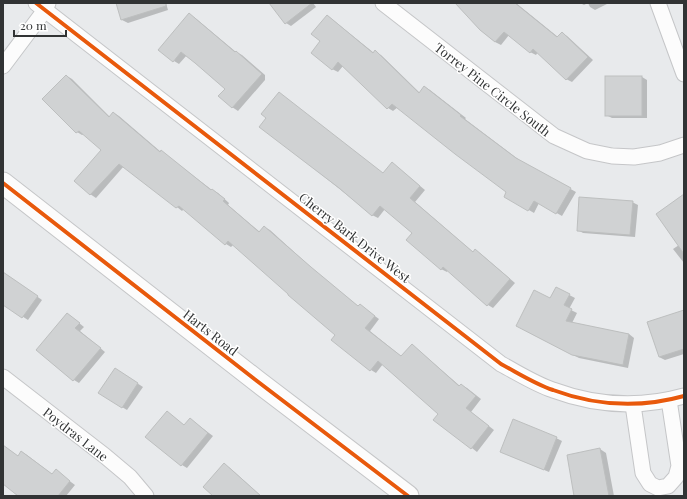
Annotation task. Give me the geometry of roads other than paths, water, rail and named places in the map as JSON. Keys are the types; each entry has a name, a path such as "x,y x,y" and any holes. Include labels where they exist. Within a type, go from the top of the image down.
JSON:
{"street":[{"name":"Torrey Pine Circle South","path":"383,3 554,136 587,151 612,156 634,157 660,153 684,145"},
{"path":"658,3 684,74"},
{"path":"3,66 43,5"},
{"name":"Cherry Bark Drive West","path":"43,5 501,364 529,380 553,390 581,398 633,405 669,400 684,396"},
{"name":"Harts Road","path":"3,183 257,381 408,496"},
{"name":"Poydras Lane","path":"3,377 106,456 130,477 146,496"},
{"path":"633,405 643,473 650,484 658,488 668,486 676,477 679,466 669,400"}]}
